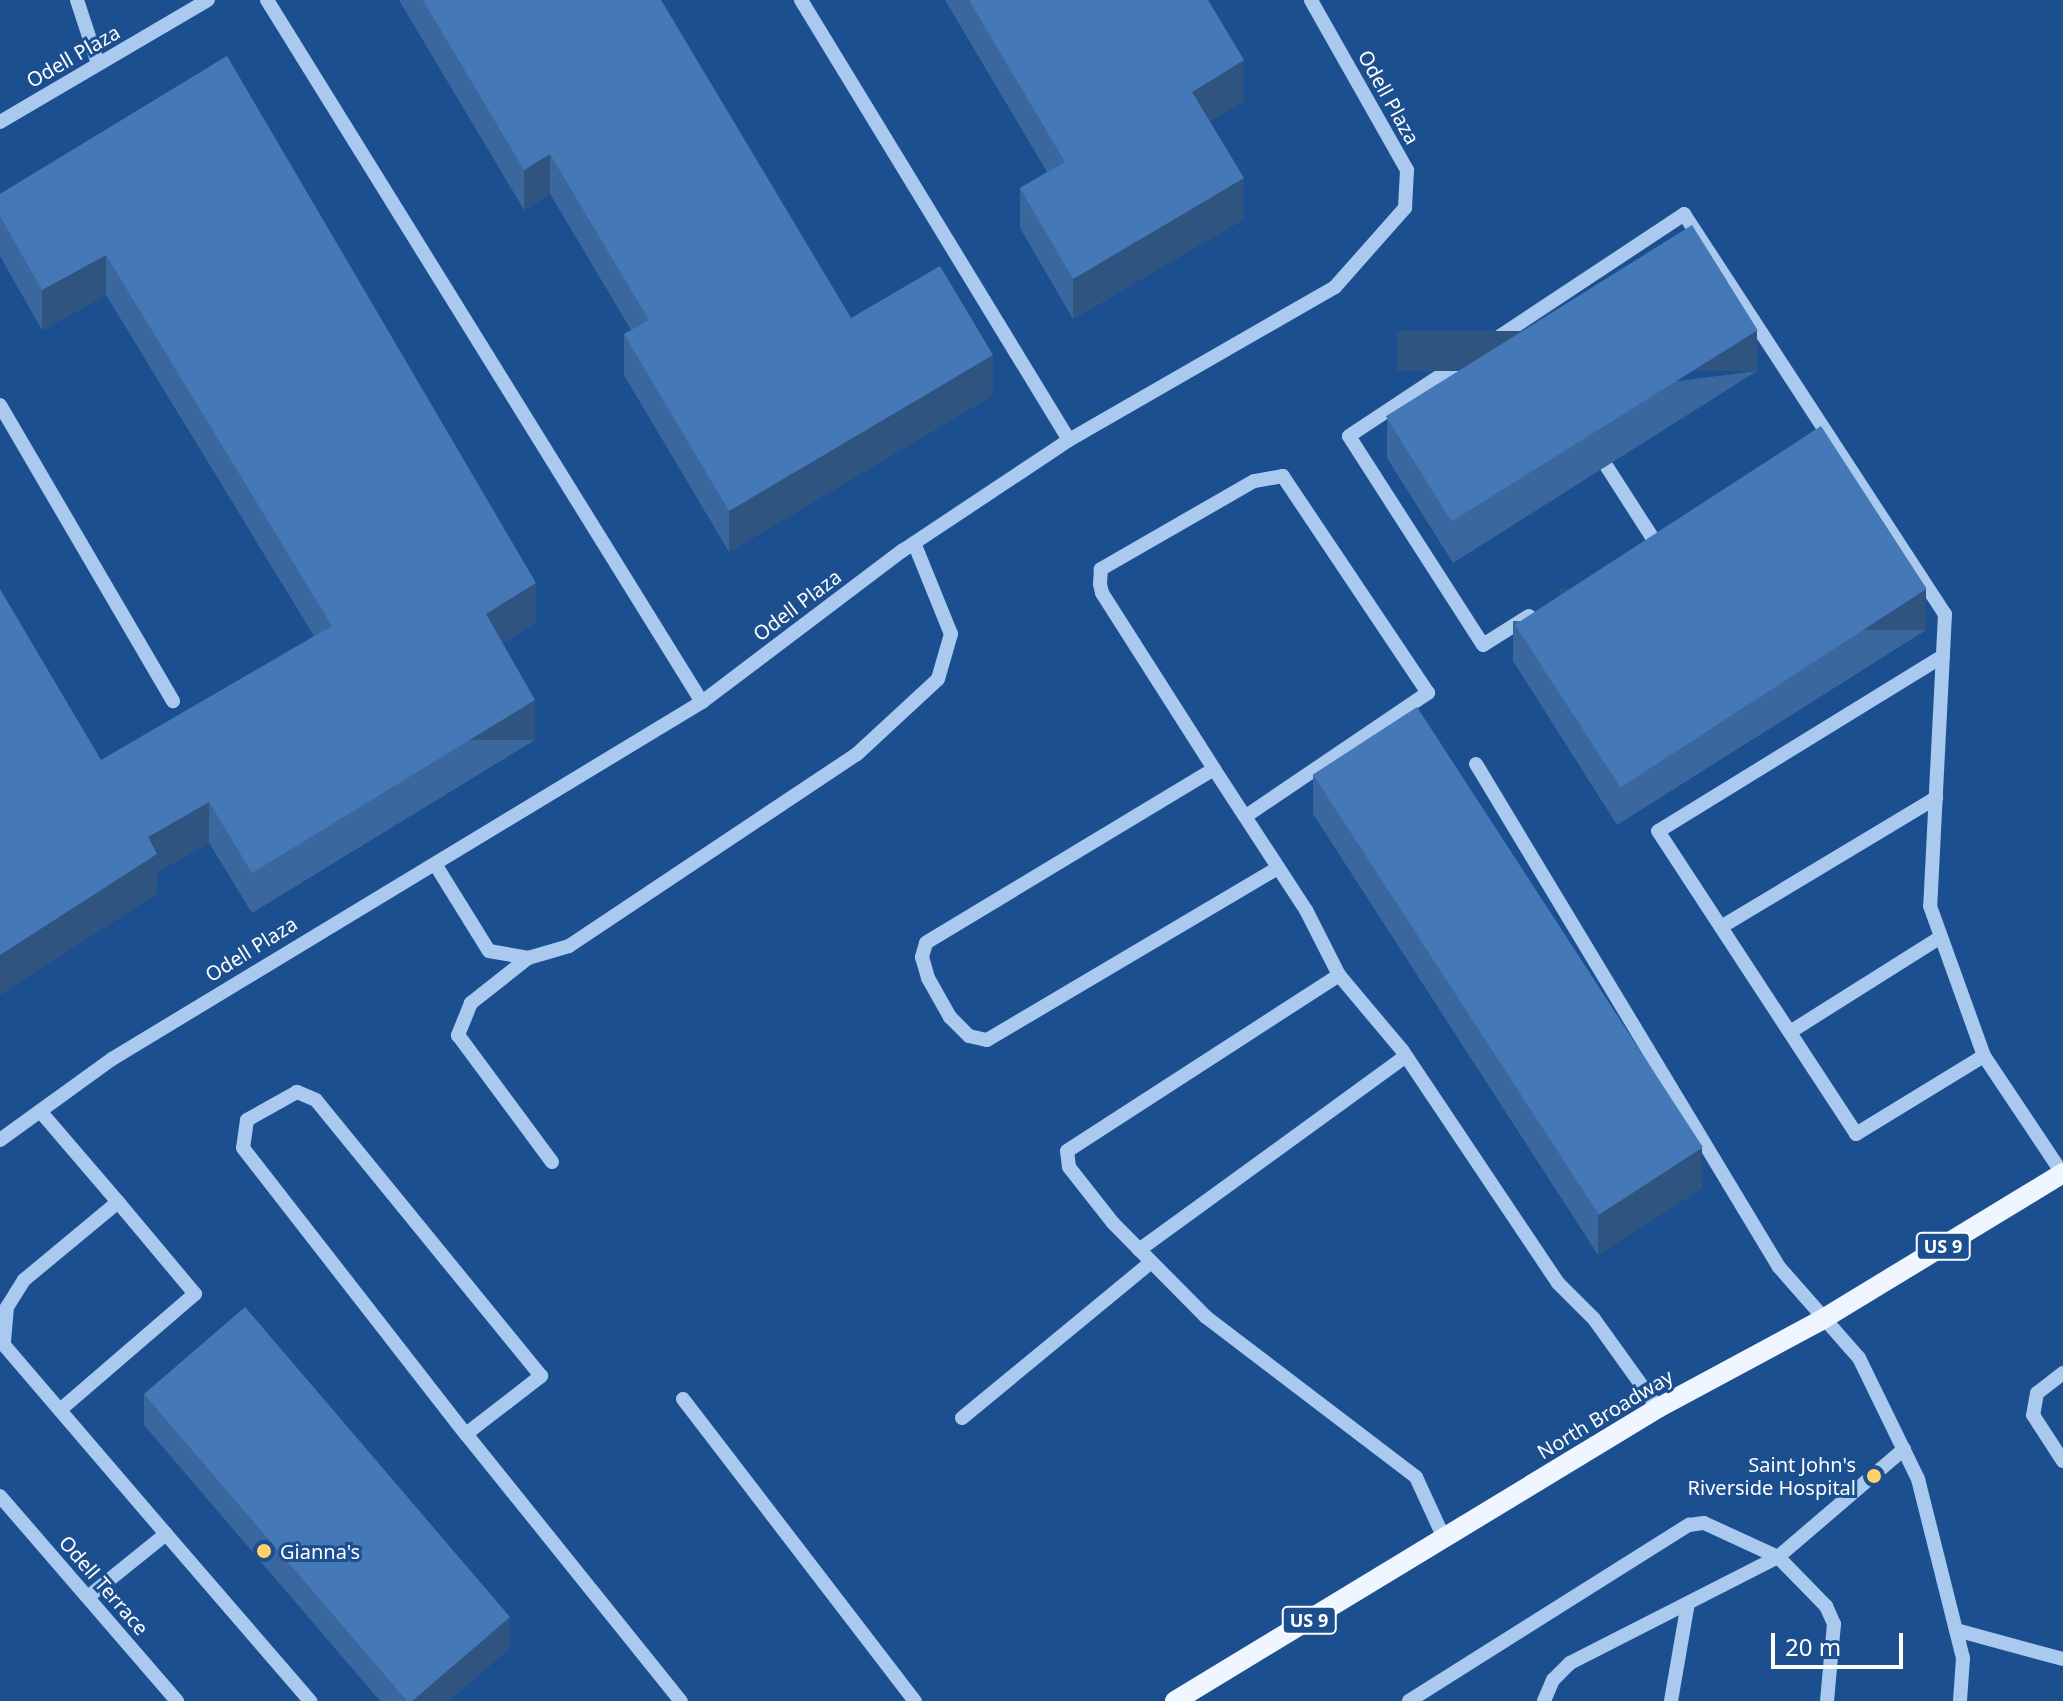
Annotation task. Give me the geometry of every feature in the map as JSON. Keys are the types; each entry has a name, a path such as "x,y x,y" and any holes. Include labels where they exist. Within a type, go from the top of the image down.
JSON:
{"main road":[{"name":"North Broadway","path":"1175,1701 1658,1408 1823,1319 2062,1173"}],"street":[{"path":"77,0 98,64"},
{"name":"Odell Plaza","path":"0,122 208,0"},
{"path":"267,0 702,702"},
{"path":"801,0 1069,440"},
{"name":"Odell Plaza","path":"0,1140 125,1050 702,702 914,543 1069,440 1335,287 1405,208 1407,170 1311,0"},
{"path":"1548,604 1483,645 1349,436 1684,214 1945,614 1930,906 1984,1056 2062,1173"},
{"path":"0,405 173,701"},
{"path":"1811,436 1824,427"},
{"path":"1607,467 1646,541 1665,529"},
{"path":"1246,816 1428,693 1283,476 1254,481 1101,569 1102,593 1246,816 1339,975 1406,1056 1558,1283 1594,1319 1658,1408"},
{"path":"552,1162 458,1035 471,1003 528,958 569,946 857,754 938,679 951,634 914,543"},
{"path":"1943,656 1658,831 1856,1134 1984,1056"},
{"path":"1476,764 1779,1267 1859,1358 1918,1479 1963,1658 1960,1701"},
{"path":"1214,769 926,943 922,957 928,978 950,1017 969,1036 987,1040 1278,868"},
{"path":"1721,927 1936,798"},
{"path":"435,864 489,951 528,958"},
{"path":"1790,1032 1941,937"},
{"path":"1339,975 1067,1151 1069,1167 1139,1250 1206,1317 1416,1477 1444,1538"},
{"path":"1139,1250 1406,1056"},
{"path":"466,1434 541,1376 316,1100 297,1092 247,1120 243,1148 466,1434 681,1701"},
{"path":"40,1111 195,1294 60,1410"},
{"path":"118,1202 24,1280 7,1307 4,1345 310,1701"},
{"path":"962,1418 1151,1262"},
{"path":"2063,1373 2037,1393 2033,1415 2063,1461"},
{"path":"683,1399 915,1701"},
{"path":"1544,1701 1553,1680 1570,1663 1778,1557 1904,1449"},
{"name":"Odell Terrace","path":"0,1496 177,1701"},
{"path":"1409,1701 1689,1525 1704,1523 1778,1557 1826,1606 1834,1624 1827,1701"},
{"path":"88,1597 166,1534"},
{"path":"1671,1701 1688,1603"},
{"path":"1956,1630 2063,1659"}],"building":[{"path":"423,0 661,0 851,318 940,266 993,355 729,511 624,334 649,320 550,154 524,170"},
{"path":"969,0 1208,0 1244,60 1192,92 1244,178 1073,279 1020,188 1065,162"},
{"path":"227,56 536,583 486,614 535,700 252,873 209,802 148,837 157,854 0,955 0,589 101,760 332,626 106,255 42,290 0,216 0,194"},
{"path":"1692,225 1758,330 1452,521 1386,416"},
{"path":"1821,426 1927,589 1621,787 1515,625"},
{"path":"1417,707 1703,1147 1599,1215 1313,775"},
{"path":"245,1307 510,1617 412,1701 407,1701 144,1394"}],"place":[{"name":"Saint John's Riverside Hospital","path":"1874,1476"},
{"name":"Gianna's","path":"264,1551"}]}
